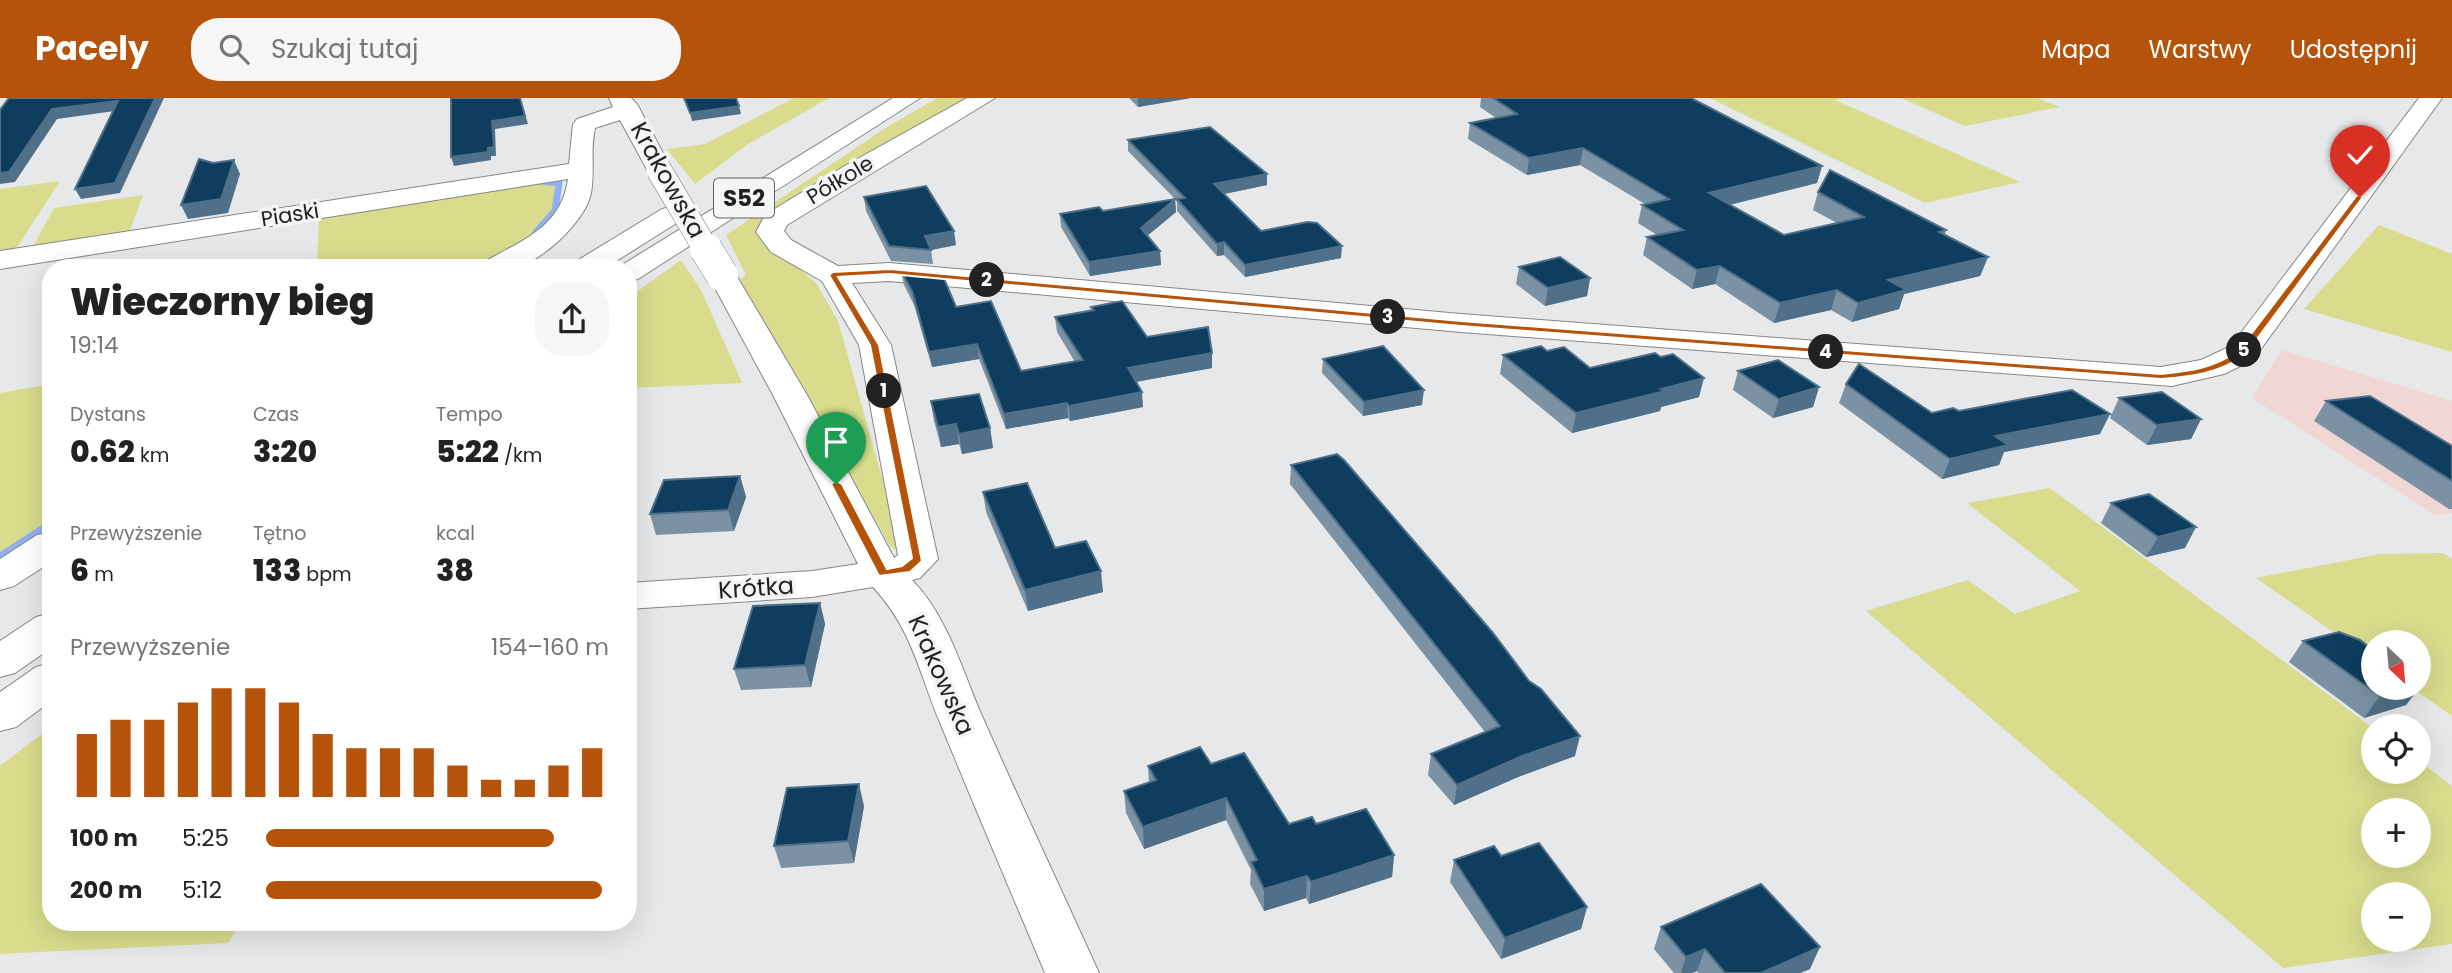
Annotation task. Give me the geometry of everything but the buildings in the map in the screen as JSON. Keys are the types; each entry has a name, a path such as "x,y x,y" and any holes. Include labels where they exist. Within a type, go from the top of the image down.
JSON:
{"main road":[{"path":"797,138 869,98"},
{"name":"S52","path":"637,267 769,182 909,98"},
{"name":"Półkole","path":"833,275 781,246 770,232 775,221 852,172 984,98"},
{"path":"833,275 890,272 1596,334 2161,377 2191,374 2224,365 2242,353 2420,102"},
{"path":"508,259 560,225 573,210 585,124 624,104"},
{"name":"Krakowska","path":"624,104 659,170 790,395 883,573 906,598 942,664 958,713 1072,973"},
{"name":"S52","path":"750,167 773,153"},
{"name":"Piaski","path":"0,261 579,170"},
{"name":"S52","path":"600,259 703,196"},
{"name":"Krótka","path":"637,595 812,584 906,569 918,559 875,345 833,275"},
{"path":"0,577 42,550"},
{"path":"0,662 42,633"},
{"path":"2,714 42,685"}],"shaded area":[{"path":"2282,350 2452,401 2452,513 2436,516 2252,398"}],"green space":[{"path":"794,98 829,98 748,144 695,184 667,149 705,144"},
{"path":"937,98 972,98 764,222 795,265 816,283 838,321 904,556 890,546 738,281 746,275 726,235 884,129"},
{"path":"1710,98 1845,98 1835,100 2020,182 1925,203"},
{"path":"1901,98 2037,98 2060,107 1965,126"},
{"path":"60,181 12,255 0,257 0,189"},
{"path":"545,182 553,183 559,206 544,230 500,259 317,259 319,215"},
{"path":"143,195 128,236 30,252 54,208"},
{"path":"2379,225 2452,254 2452,352 2304,309"},
{"path":"681,260 701,290 742,383 637,388 637,292"},
{"path":"42,386 42,539 0,566 0,393"},
{"path":"2050,488 2361,719 2361,784 2431,784 2431,770 2452,786 2452,944 2431,947 2431,882 2361,882 2361,952 2396,952 2283,968 1866,611 1968,580 2015,614 2080,591 1967,503"},
{"path":"2443,553 2452,559 2452,716 2429,700 2431,630 2361,630 2361,652 2256,578 2380,554"},
{"path":"42,734 42,931 235,931 228,943 0,954 0,766"}],"waterway":[{"path":"536,232 555,211 559,183 541,181"},
{"path":"0,558 42,531"}],"route":[{"path":"836,484 883,573 906,569 918,559 875,345 833,275 849,272 890,272 1461,323 2161,377 2191,374 2224,365 2242,353 2360,197"}]}
